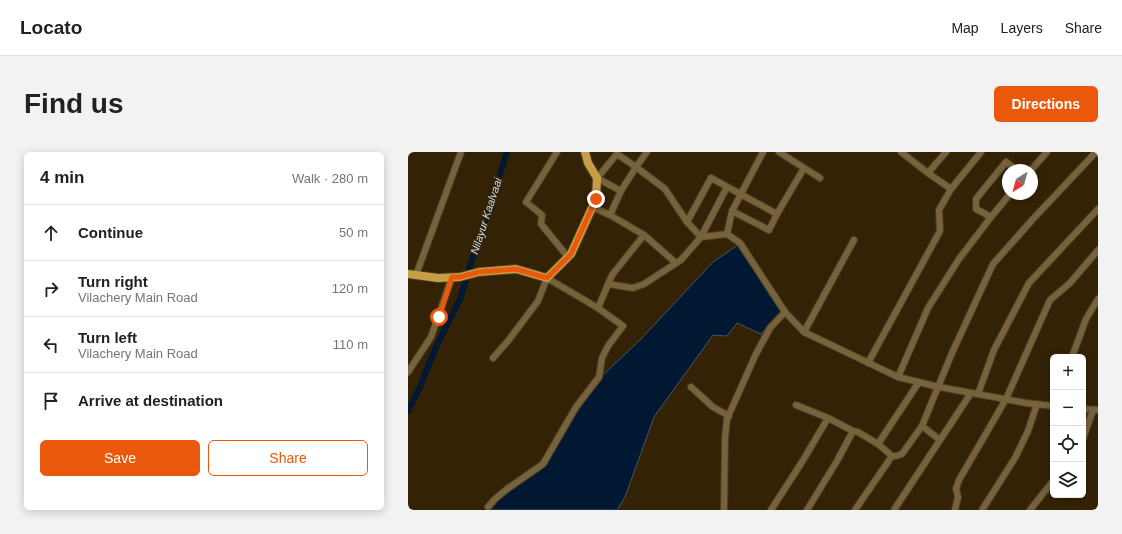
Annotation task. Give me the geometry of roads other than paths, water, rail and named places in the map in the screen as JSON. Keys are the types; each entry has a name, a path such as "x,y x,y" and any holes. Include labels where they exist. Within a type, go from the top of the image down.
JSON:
{"main road":[{"path":"412,275 438,278 456,277 479,272 516,269 547,278 571,254 596,199 597,178 588,163 585,152"}],"street":[{"path":"412,275 461,152"},
{"path":"557,152 526,202 542,216 540,224 568,257"},
{"path":"610,215 621,191 647,152"},
{"path":"727,234 732,211 763,152"},
{"path":"778,152 820,178"},
{"path":"901,152 951,189"},
{"path":"928,173 946,152"},
{"path":"868,363 940,231 939,210 951,189 981,152"},
{"path":"1036,164 1047,152"},
{"path":"796,405 858,432 878,444 892,456 902,454 922,426 952,353 993,264 1096,152"},
{"path":"621,191 597,178 617,153 665,189 687,222 701,237"},
{"path":"991,217 976,209 976,198 1002,167"},
{"path":"732,211 769,230 804,168"},
{"path":"687,222 711,178 777,214"},
{"path":"608,284 633,288 644,284 676,263 687,254 701,237 727,187"},
{"path":"898,377 928,308 959,259 1005,200"},
{"path":"592,207 610,215 644,235 676,263"},
{"path":"978,394 994,350 1029,283 1098,209"},
{"path":"701,237 727,234 740,243 785,312 804,332 868,363 898,377 939,387 1050,406"},
{"path":"598,308 612,275 644,235"},
{"path":"804,332 854,240"},
{"path":"955,510 958,497 956,488 959,480 1006,399 1050,300 1070,283 1098,250"},
{"path":"408,372 431,337 456,277"},
{"path":"488,508 495,499 543,464 576,407 599,378 602,358 608,346 623,326 598,308 547,278 538,301 508,341 493,358"},
{"path":"1073,354 1086,319 1098,299"},
{"path":"724,510 725,438 729,416 755,356 770,328 785,312"},
{"path":"878,444 919,382"},
{"path":"691,388 713,407 729,416"},
{"path":"894,510 971,393"},
{"path":"982,510 1015,458 1028,431 1037,404"},
{"path":"1086,431 1095,410"},
{"path":"771,510 828,418"},
{"path":"922,426 940,440"},
{"path":"807,510 837,461 853,431"},
{"path":"855,510 892,456"},
{"path":"1030,510 1050,485"}],"water":[{"path":"738,245 782,311 761,334 737,323 727,336 713,335 654,417 625,497 617,510 490,510 497,500 545,465 560,435 602,376 641,339 713,262"}],"waterway":[{"name":"Nilayur Kaalvaai","path":"408,411 419,389 436,347 460,299 507,152"}]}
